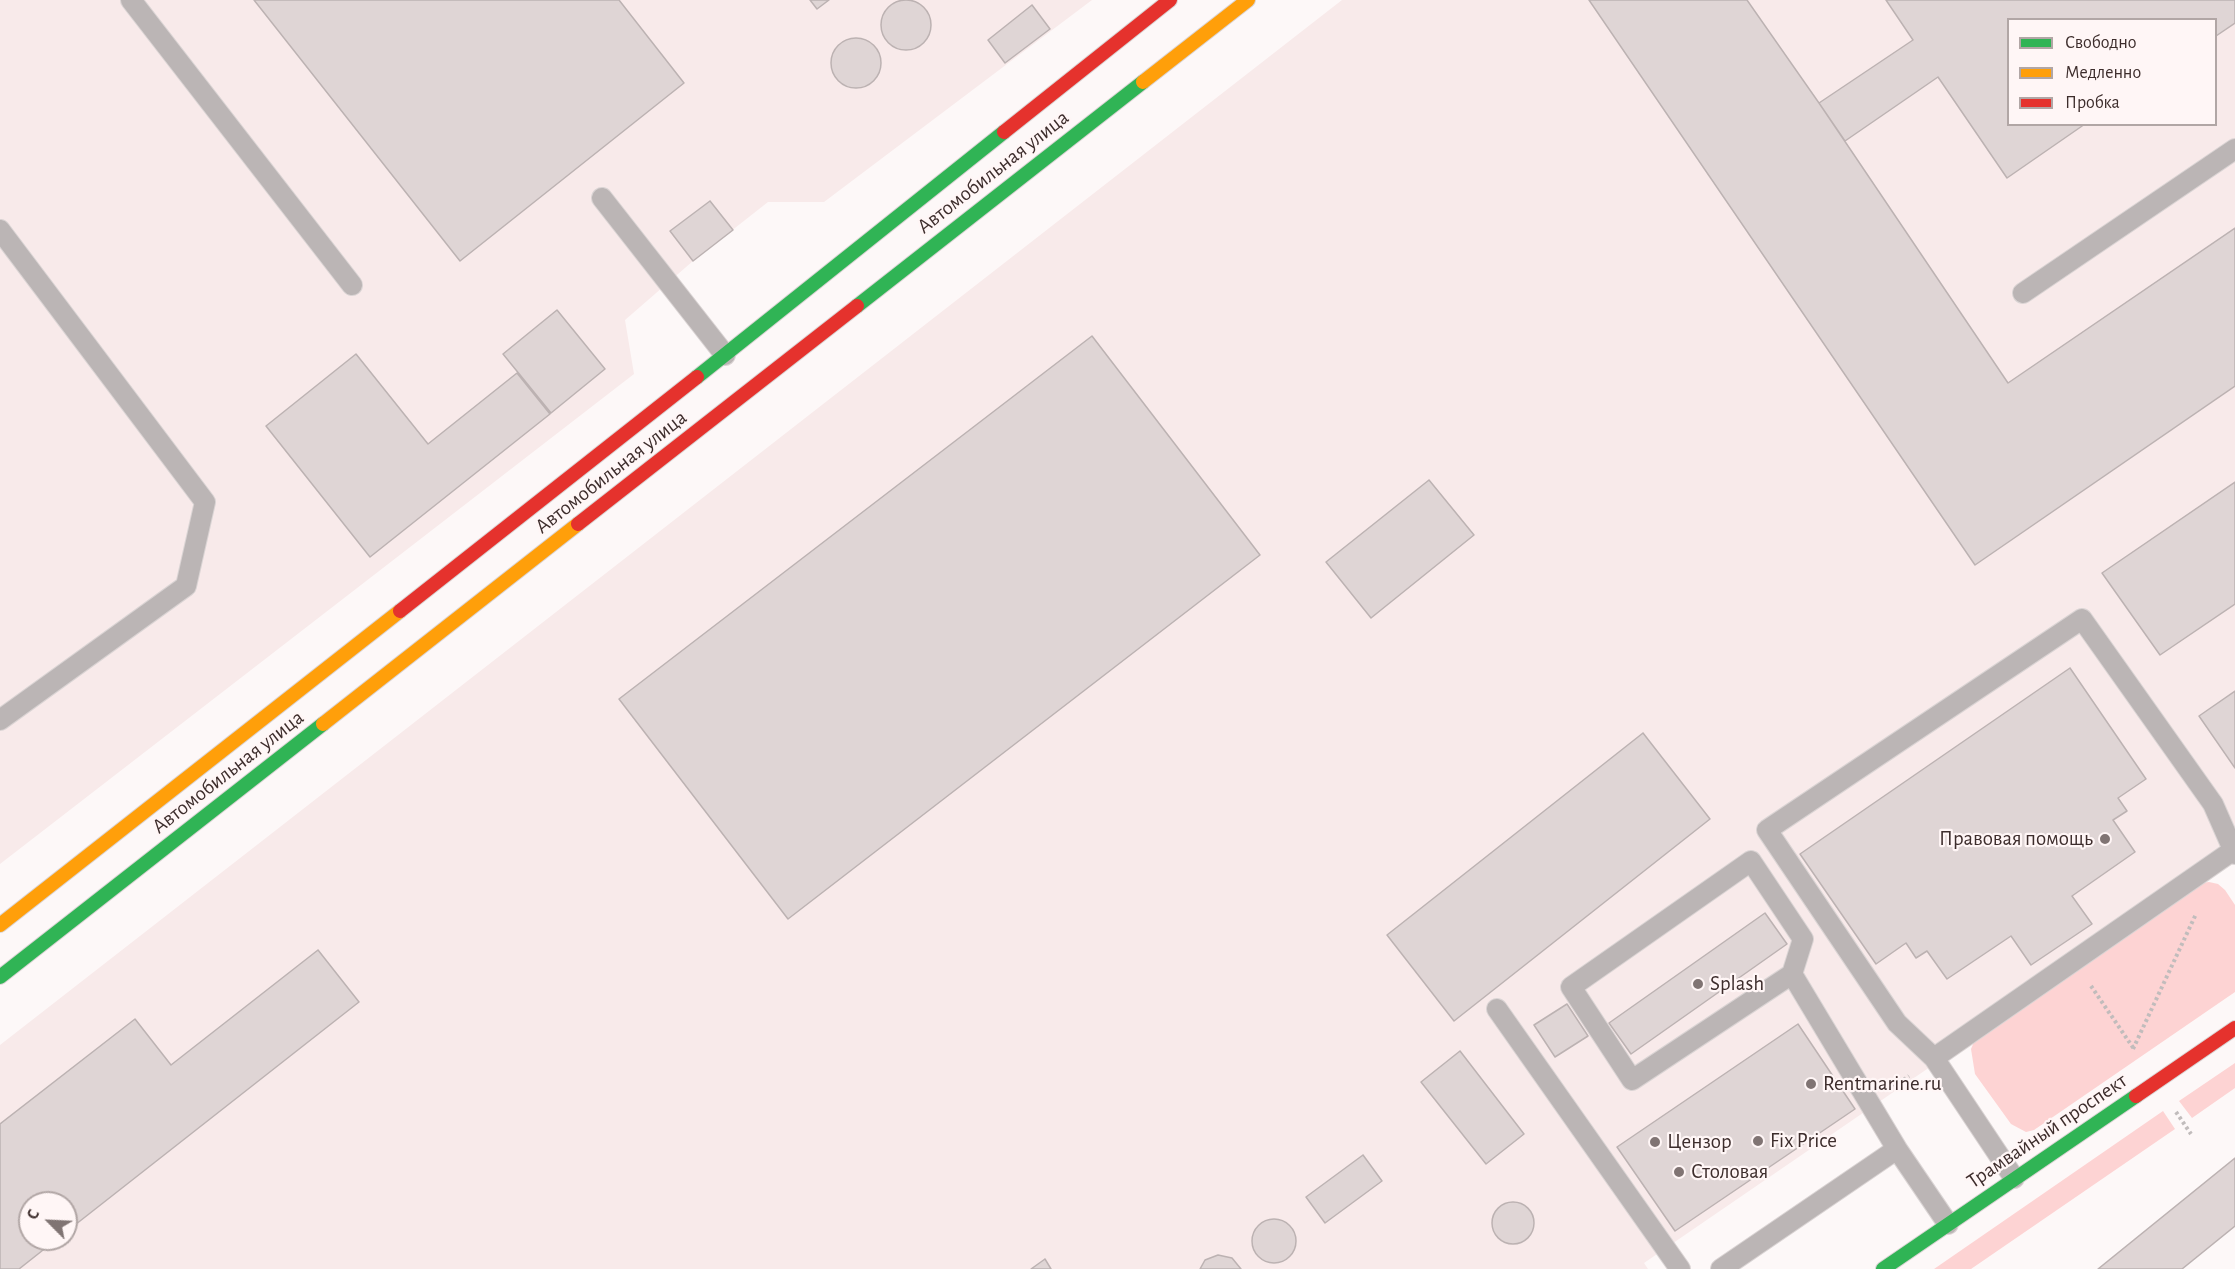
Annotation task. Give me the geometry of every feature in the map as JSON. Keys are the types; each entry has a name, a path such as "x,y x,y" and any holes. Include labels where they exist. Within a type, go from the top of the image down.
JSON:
{"main road":[{"name":"Автомобильная улица","path":"0,925 725,355 1170,0"},
{"name":"Автомобильная улица","path":"0,977 1248,0"},
{"name":"Трамвайный проспект","path":"1883,1269 2235,1028"}],"lane":[{"path":"131,0 352,285"},
{"path":"2024,293 2235,149"},
{"path":"602,198 725,355"},
{"path":"0,230 205,502 186,586 0,720"},
{"path":"1934,1058 2234,851 2212,804 2082,619 1767,830 1897,1023 1934,1058 2014,1178"},
{"path":"1792,974 1632,1080 1571,987 1751,861 1803,939 1792,974 1897,1149 1948,1224"},
{"path":"1497,1009 1680,1269"},
{"path":"1721,1269 1897,1149"}],"path":[{"path":"2133,1049 2197,912"},
{"path":"2073,961 2138,1056"},
{"path":"1871,1103 1934,1058"},
{"path":"2172,1106 2191,1134"}],"shaded area":[{"path":"0,0 1092,0 824,202 768,202 693,261 625,320 634,374 0,864"},
{"path":"1342,0 2235,0 2235,858 1644,1263 1648,1269 0,1269 0,1045"},
{"path":"2201,883 2218,884 2225,890 2235,905 2235,992 2034,1130 2026,1132 2011,1124 1975,1074 1971,1049 1976,1037"},
{"path":"2235,1063 2235,1088 2192,1118 2179,1101"},
{"path":"2163,1111 2175,1129 1971,1269 1934,1269"}],"building":[{"path":"254,0 619,0 684,83 460,261"},
{"path":"810,0 829,0 817,9"},
{"path":"906,0 915,2 926,11 931,25 929,34 920,45 906,50 897,48 886,39 881,25 883,16 892,5"},
{"path":"1589,0 1747,0 2008,383 2235,228 2235,386 1975,565"},
{"path":"1886,0 2235,0 2235,23 2217,35 2217,18 2007,18 2007,126 2082,126 2007,178 1938,77 1845,141 1819,103 1913,40"},
{"path":"1032,5 1050,29 1005,63 988,40"},
{"path":"856,38 865,40 876,49 881,63 879,72 870,83 856,88 847,86 836,77 831,63 833,54 842,43"},
{"path":"710,201 733,230 693,261 670,231"},
{"path":"557,310 605,369 551,413 503,354"},
{"path":"1092,336 1260,555 788,919 619,699"},
{"path":"356,354 428,444 517,373 550,414 370,557 266,426"},
{"path":"1429,480 1474,535 1371,618 1326,562"},
{"path":"2235,482 2235,604 2160,655 2102,573"},
{"path":"2070,668 2146,779 2118,798 2127,811 2113,820 2135,852 2072,896 2092,924 2031,965 2011,936 1947,979 1927,951 1916,958 1906,943 1876,964 1800,854"},
{"path":"2235,691 2235,768 2199,716"},
{"path":"1643,733 1710,819 1454,1021 1387,935"},
{"name":"Splash","path":"1765,913 1787,944 1631,1054 1609,1023"},
{"path":"318,950 359,1002 78,1223 78,1191 18,1191 18,1251 42,1251 19,1269 0,1269 0,1124 135,1019 171,1065"},
{"path":"1567,1004 1588,1036 1555,1057 1534,1025"},
{"path":"1798,1024 1855,1109 1675,1231 1617,1147"},
{"path":"1460,1051 1524,1134 1486,1164 1421,1082"},
{"path":"1363,1155 1382,1181 1325,1223 1306,1197"},
{"path":"2235,1158 2235,1226 2182,1269 2098,1269"},
{"path":"1513,1202 1528,1208 1534,1223 1528,1238 1513,1244 1498,1238 1492,1223 1498,1208"},
{"path":"1274,1219 1290,1225 1296,1241 1290,1257 1274,1263 1258,1257 1252,1241 1258,1225"},
{"path":"1218,1255 1232,1258 1241,1269 1200,1269 1205,1260"},
{"path":"1045,1259 1051,1269 1031,1269"}],"traffic: fast":[{"path":"857,306 1143,82"},
{"path":"697,377 1004,132"},
{"path":"0,977 323,724"},
{"path":"1883,1269 2136,1096"}],"traffic: slow":[{"path":"1143,82 1248,0"},
{"path":"323,724 578,524"},
{"path":"0,925 400,611"}],"traffic: jam":[{"path":"1004,132 1170,0"},
{"path":"578,524 857,306"},
{"path":"400,611 697,377"},
{"path":"2136,1096 2235,1028"}],"place":[{"name":"Правовая помощь","path":"2105,839"},
{"name":"Splash","path":"1698,984"},
{"name":"Rentmarine.ru","path":"1811,1084"},
{"name":"Fix Price","path":"1758,1141"},
{"name":"Цензор","path":"1655,1142"},
{"name":"Столовая","path":"1679,1172"}]}
